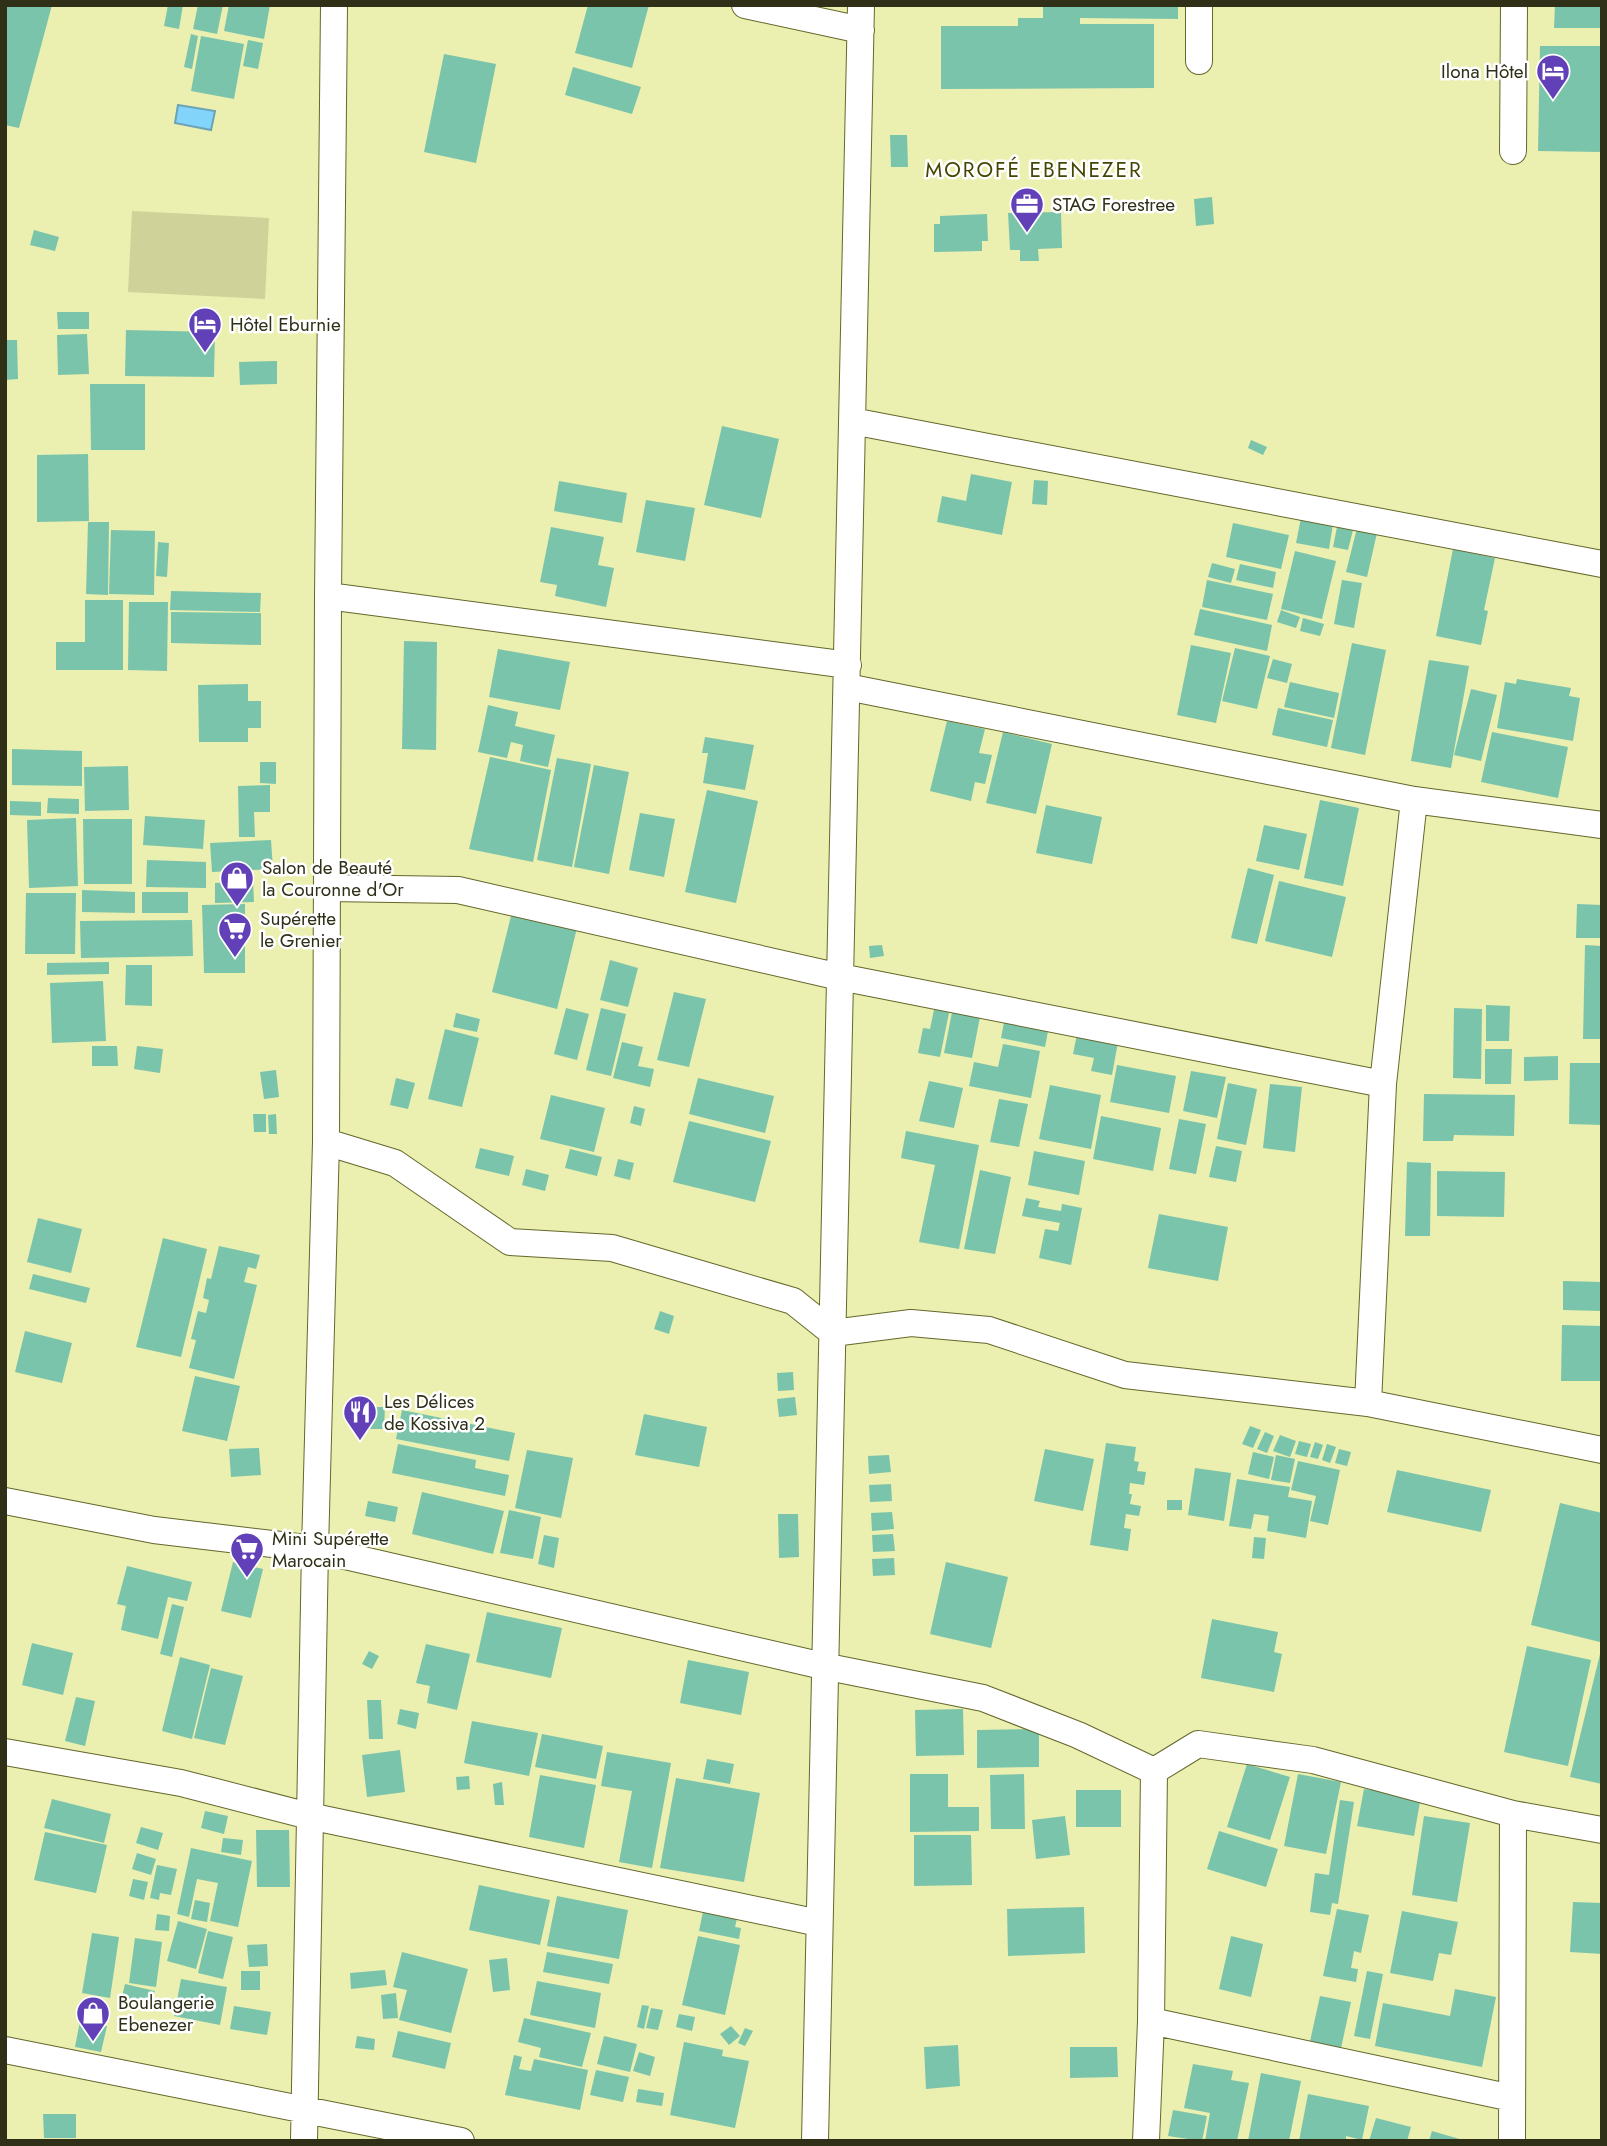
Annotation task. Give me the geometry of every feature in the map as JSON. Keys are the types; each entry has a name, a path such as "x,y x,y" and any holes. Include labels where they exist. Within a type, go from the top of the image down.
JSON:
{"street":[{"path":"304,2141 309,1816 326,1142 334,5"},
{"path":"745,5 861,17 833,1333 823,1666 815,2141"},
{"path":"1199,5 1199,61"},
{"path":"1513,151 1514,5"},
{"path":"852,421 1602,564"},
{"path":"328,596 847,676 1414,800 1602,825"},
{"path":"1368,1403 1383,1084 1414,800"},
{"path":"328,888 457,890 840,977 1383,1084"},
{"path":"326,1142 395,1163 510,1242 612,1248 793,1301 833,1333 911,1323 989,1330 1125,1375 1368,1403 1602,1450"},
{"path":"5,1501 154,1530 315,1549 823,1666 983,1698 1078,1735 1154,1771"},
{"path":"1154,1771 1198,1744 1313,1760 1513,1814 1602,1830"},
{"path":"5,1752 181,1783 309,1816 819,1923"},
{"path":"1146,2141 1151,2021 1154,1771"},
{"path":"1512,2141 1513,1814"},
{"path":"1151,2021 1512,2098"},
{"path":"5,2050 461,2141"}],"green space":[{"path":"132,211 269,218 265,299 128,292"}],"water":[{"path":"178,105 215,111 211,130 175,123"}],"building":[{"path":"5,5 52,5 19,128 5,125"},
{"path":"168,5 183,5 179,29 164,26"},
{"path":"198,5 223,5 217,34 193,29"},
{"path":"229,5 270,5 264,39 224,31"},
{"path":"588,5 649,5 632,68 575,53"},
{"path":"1043,5 1178,5 1178,19 1080,18 1080,24 1154,24 1154,88 941,89 941,26 1018,26 1018,18 1043,18"},
{"path":"1555,5 1602,5 1602,28 1554,28"},
{"path":"191,34 198,36 192,69 184,67"},
{"path":"201,36 244,44 234,99 191,91"},
{"path":"248,40 263,43 258,69 243,66"},
{"path":"1540,46 1602,46 1601,152 1538,151"},
{"path":"444,54 496,64 476,163 424,152"},
{"path":"573,67 641,87 632,114 565,95"},
{"path":"890,135 907,135 908,167 891,167"},
{"path":"1212,197 1214,224 1196,226 1194,199"},
{"path":"1061,212 1062,248 1038,249 1039,261 1020,261 1020,250 1010,250 1008,213"},
{"path":"987,214 988,241 982,241 982,251 934,252 934,224 940,224 940,216"},
{"path":"34,230 59,237 55,251 30,245"},
{"path":"57,312 89,312 89,329 58,329"},
{"path":"126,330 215,332 214,377 125,376"},
{"path":"87,334 89,374 58,375 57,335"},
{"path":"5,340 17,340 18,379 5,380"},
{"path":"277,361 277,384 240,385 239,362"},
{"path":"90,384 145,384 145,450 91,450"},
{"path":"722,426 779,439 761,518 704,505"},
{"path":"1251,440 1267,447 1263,455 1248,448"},
{"path":"88,454 89,521 37,522 37,455"},
{"path":"971,474 1012,482 1002,535 937,522 942,496 966,501"},
{"path":"1034,480 1048,481 1047,505 1032,504"},
{"path":"559,481 627,493 622,523 554,511"},
{"path":"646,500 695,508 685,561 636,552"},
{"path":"1301,518 1333,524 1329,549 1296,543"},
{"path":"88,522 109,522 108,595 86,594"},
{"path":"1233,523 1289,535 1281,569 1226,557"},
{"path":"551,527 604,537 598,565 614,568 606,607 555,596 557,585 540,582"},
{"path":"1337,527 1353,530 1348,550 1333,547"},
{"path":"1357,528 1377,533 1367,577 1346,572"},
{"path":"111,530 155,531 154,595 109,594"},
{"path":"158,542 169,543 167,577 156,576"},
{"path":"1453,549 1495,558 1484,610 1488,611 1481,645 1436,636"},
{"path":"1295,551 1336,561 1322,619 1281,609"},
{"path":"1212,563 1235,569 1231,583 1208,577"},
{"path":"1240,564 1276,572 1273,588 1236,580"},
{"path":"1207,580 1273,594 1267,620 1202,607"},
{"path":"1342,580 1362,583 1354,628 1334,624"},
{"path":"171,591 261,593 260,612 170,610"},
{"path":"85,600 123,600 123,670 56,670 56,642 85,642"},
{"path":"129,602 168,602 167,671 128,670"},
{"path":"1200,609 1272,625 1267,651 1194,635"},
{"path":"1281,610 1300,617 1296,628 1277,622"},
{"path":"171,612 261,613 261,645 171,643"},
{"path":"1303,618 1324,624 1320,636 1300,631"},
{"path":"404,641 437,642 436,750 402,749"},
{"path":"1352,643 1386,650 1365,755 1331,748"},
{"path":"1191,645 1231,653 1216,723 1177,715"},
{"path":"1235,648 1270,656 1257,709 1222,701"},
{"path":"498,649 570,662 560,710 489,697"},
{"path":"1273,659 1292,664 1287,683 1267,678"},
{"path":"1429,660 1469,666 1451,768 1411,761"},
{"path":"1517,679 1571,688 1569,696 1580,698 1573,741 1497,728 1505,682 1516,684"},
{"path":"1290,682 1339,693 1334,718 1284,707"},
{"path":"248,684 248,701 261,701 261,728 248,728 248,742 199,742 198,685"},
{"path":"1471,689 1497,695 1481,761 1454,755"},
{"path":"488,705 518,712 515,726 555,735 548,767 520,761 523,745 511,742 507,758 478,752"},
{"path":"1278,708 1333,720 1327,747 1272,735"},
{"path":"947,721 985,729 979,753 992,755 985,784 975,782 971,801 930,791"},
{"path":"1003,732 1052,744 1036,814 986,803"},
{"path":"1492,732 1568,747 1558,798 1481,782"},
{"path":"705,737 754,745 745,790 703,783 708,753 702,753"},
{"path":"12,749 82,751 82,786 12,785"},
{"path":"490,757 551,770 533,862 469,849"},
{"path":"557,758 591,764 572,867 537,860"},
{"path":"260,762 276,762 276,784 260,783"},
{"path":"594,765 629,772 609,874 574,867"},
{"path":"128,766 129,810 85,811 84,767"},
{"path":"270,785 270,812 254,812 255,837 239,837 238,786"},
{"path":"707,790 758,801 736,903 685,892"},
{"path":"48,798 79,799 79,814 47,813"},
{"path":"1320,800 1359,808 1343,886 1304,878"},
{"path":"10,801 41,802 41,816 10,815"},
{"path":"1046,805 1102,817 1092,864 1036,853"},
{"path":"640,813 675,819 664,877 629,870"},
{"path":"145,816 205,820 203,849 143,845"},
{"path":"76,818 78,886 29,888 27,820"},
{"path":"83,819 132,819 132,884 84,884"},
{"path":"1264,825 1307,834 1299,870 1256,861"},
{"path":"271,840 273,869 212,872 210,843"},
{"path":"147,860 206,862 206,888 146,887"},
{"path":"1248,868 1274,875 1257,944 1231,938"},
{"path":"253,881 254,902 215,903 215,883"},
{"path":"1279,881 1346,897 1332,957 1265,941"},
{"path":"82,890 135,892 135,913 82,912"},
{"path":"142,892 188,892 188,913 142,913"},
{"path":"26,893 76,893 75,954 25,954"},
{"path":"245,904 245,973 204,973 202,905"},
{"path":"1577,904 1602,905 1602,938 1576,938"},
{"path":"512,912 577,928 557,1009 492,992"},
{"path":"192,920 193,956 81,958 80,921"},
{"path":"882,945 884,956 870,958 869,946"},
{"path":"1585,945 1602,946 1602,1039 1583,1039"},
{"path":"610,960 638,968 628,1007 600,1000"},
{"path":"109,962 109,974 47,975 47,963"},
{"path":"126,965 152,965 152,1006 125,1005"},
{"path":"103,981 106,1041 52,1043 50,983"},
{"path":"674,992 706,999 689,1067 657,1060"},
{"path":"935,1005 950,1008 940,1057 918,1053 923,1028 930,1029"},
{"path":"1486,1005 1510,1006 1509,1041 1486,1041"},
{"path":"953,1007 981,1012 972,1058 944,1053"},
{"path":"566,1008 589,1014 577,1060 554,1054"},
{"path":"601,1008 626,1014 611,1076 586,1070"},
{"path":"1454,1008 1482,1009 1481,1079 1453,1078"},
{"path":"456,1013 480,1019 477,1032 453,1027"},
{"path":"1005,1017 1049,1026 1045,1047 1001,1038"},
{"path":"445,1029 479,1038 462,1107 428,1099"},
{"path":"1077,1034 1118,1042 1112,1075 1091,1071 1094,1058 1073,1054"},
{"path":"622,1042 643,1047 638,1066 654,1069 650,1087 613,1078"},
{"path":"1003,1044 1040,1051 1031,1098 969,1086 974,1062 998,1067"},
{"path":"92,1046 117,1046 118,1066 92,1066"},
{"path":"137,1046 163,1049 160,1073 134,1069"},
{"path":"1485,1049 1512,1049 1511,1084 1485,1084"},
{"path":"1558,1056 1558,1080 1524,1081 1524,1057"},
{"path":"1570,1063 1602,1063 1602,1125 1569,1124"},
{"path":"1117,1065 1176,1076 1169,1113 1110,1102"},
{"path":"276,1070 279,1097 264,1099 260,1072"},
{"path":"1191,1071 1226,1077 1217,1118 1183,1111"},
{"path":"396,1078 415,1083 408,1109 390,1105"},
{"path":"698,1078 774,1096 765,1133 689,1114"},
{"path":"929,1081 963,1088 954,1128 919,1121"},
{"path":"1228,1083 1257,1089 1246,1145 1217,1139"},
{"path":"1270,1084 1302,1087 1295,1152 1263,1148"},
{"path":"1050,1085 1101,1095 1091,1149 1039,1139"},
{"path":"1424,1094 1515,1095 1514,1136 1454,1135 1453,1141 1423,1141"},
{"path":"551,1095 605,1108 594,1152 540,1139"},
{"path":"999,1099 1028,1104 1019,1147 990,1142"},
{"path":"634,1106 645,1109 641,1126 630,1123"},
{"path":"253,1114 266,1114 266,1132 254,1132"},
{"path":"276,1114 277,1134 269,1134 268,1115"},
{"path":"1101,1116 1161,1128 1153,1171 1093,1159"},
{"path":"1179,1119 1206,1124 1196,1174 1169,1169"},
{"path":"689,1121 771,1141 755,1202 673,1182"},
{"path":"906,1131 979,1145 959,1249 919,1242 935,1165 901,1158"},
{"path":"1216,1146 1242,1151 1236,1182 1209,1177"},
{"path":"480,1148 514,1156 509,1176 475,1168"},
{"path":"570,1149 602,1157 597,1176 565,1168"},
{"path":"1034,1151 1085,1161 1079,1195 1028,1185"},
{"path":"618,1159 634,1163 630,1180 614,1176"},
{"path":"1407,1162 1431,1163 1430,1236 1405,1236"},
{"path":"526,1169 549,1175 545,1191 522,1185"},
{"path":"980,1170 1011,1177 995,1254 964,1249"},
{"path":"1437,1171 1505,1172 1504,1217 1437,1216"},
{"path":"1026,1198 1040,1201 1038,1207 1061,1211 1062,1204 1082,1208 1071,1265 1039,1258 1045,1229 1058,1231 1060,1223 1022,1216"},
{"path":"1159,1214 1228,1227 1218,1281 1148,1268"},
{"path":"38,1218 82,1229 71,1273 27,1262"},
{"path":"163,1238 207,1249 181,1357 136,1347"},
{"path":"219,1246 260,1255 256,1269 248,1267 244,1282 257,1285 234,1379 189,1368 196,1340 191,1339 198,1311 206,1313 209,1300 203,1298"},
{"path":"33,1274 90,1288 86,1303 29,1289"},
{"path":"1563,1281 1602,1282 1602,1311 1563,1310"},
{"path":"660,1311 674,1316 669,1334 654,1329"},
{"path":"1562,1325 1602,1326 1602,1381 1561,1381"},
{"path":"25,1331 72,1343 62,1383 15,1372"},
{"path":"793,1372 794,1390 778,1391 777,1373"},
{"path":"195,1376 240,1386 227,1441 182,1431"},
{"path":"795,1397 797,1415 779,1417 777,1399"},
{"path":"367,1407 385,1407 384,1429 367,1429"},
{"path":"402,1410 515,1433 509,1461 396,1439"},
{"path":"644,1414 707,1427 699,1467 635,1455"},
{"path":"1250,1426 1261,1430 1253,1448 1242,1444"},
{"path":"1265,1432 1274,1436 1267,1453 1257,1449"},
{"path":"1280,1435 1296,1441 1290,1457 1273,1451"},
{"path":"1299,1441 1311,1444 1307,1457 1295,1454"},
{"path":"1315,1442 1323,1445 1318,1459 1310,1457"},
{"path":"1106,1443 1136,1447 1134,1461 1139,1462 1137,1471 1146,1472 1144,1485 1130,1483 1130,1504 1141,1506 1139,1516 1126,1514 1124,1528 1131,1529 1128,1551 1090,1545"},
{"path":"398,1444 476,1460 475,1468 509,1475 505,1496 392,1473"},
{"path":"1327,1444 1336,1447 1330,1463 1322,1460"},
{"path":"259,1448 261,1475 231,1477 229,1449"},
{"path":"1045,1449 1094,1459 1083,1511 1034,1501"},
{"path":"1339,1449 1351,1452 1347,1466 1335,1463"},
{"path":"527,1450 573,1458 561,1518 515,1508"},
{"path":"1253,1452 1274,1457 1269,1479 1248,1474"},
{"path":"889,1455 891,1472 869,1474 868,1456"},
{"path":"1276,1455 1295,1459 1290,1483 1271,1480"},
{"path":"1298,1461 1340,1470 1328,1525 1310,1521 1316,1496 1291,1490"},
{"path":"1195,1468 1231,1473 1224,1521 1188,1515"},
{"path":"1397,1470 1491,1490 1481,1532 1387,1512"},
{"path":"1237,1479 1290,1487 1288,1497 1312,1501 1306,1538 1267,1531 1269,1516 1254,1514 1251,1529 1229,1526"},
{"path":"891,1484 892,1501 870,1502 869,1485"},
{"path":"422,1492 504,1511 493,1554 412,1534"},
{"path":"1167,1500 1182,1500 1182,1510 1167,1510"},
{"path":"368,1501 398,1507 395,1522 365,1516"},
{"path":"1560,1503 1602,1513 1600,1642 1531,1625"},
{"path":"509,1510 541,1517 533,1559 500,1553"},
{"path":"892,1512 894,1529 872,1531 871,1513"},
{"path":"778,1514 798,1514 799,1557 779,1558"},
{"path":"893,1534 895,1551 873,1552 872,1535"},
{"path":"544,1535 559,1538 554,1568 538,1564"},
{"path":"1254,1537 1266,1538 1264,1559 1252,1558"},
{"path":"894,1558 895,1575 873,1576 872,1559"},
{"path":"233,1562 263,1569 251,1618 221,1611"},
{"path":"946,1562 1008,1577 991,1648 930,1634"},
{"path":"127,1566 192,1582 187,1601 168,1597 158,1639 121,1630 126,1606 117,1604"},
{"path":"172,1604 184,1607 172,1657 160,1654"},
{"path":"487,1612 562,1628 551,1678 476,1662"},
{"path":"1212,1619 1278,1632 1274,1652 1282,1654 1274,1692 1201,1678"},
{"path":"32,1643 73,1653 63,1695 22,1685"},
{"path":"426,1644 470,1654 457,1710 427,1703 430,1686 416,1683"},
{"path":"1527,1646 1591,1660 1568,1766 1504,1752"},
{"path":"1602,1650 1602,1784 1570,1777"},
{"path":"369,1651 379,1656 372,1669 362,1664"},
{"path":"180,1657 210,1665 192,1739 162,1731"},
{"path":"688,1660 749,1672 741,1715 680,1703"},
{"path":"211,1668 243,1676 225,1745 194,1738"},
{"path":"76,1697 95,1701 85,1746 65,1741"},
{"path":"367,1700 381,1700 383,1739 369,1739"},
{"path":"400,1709 419,1713 416,1729 397,1724"},
{"path":"963,1709 964,1755 916,1756 915,1710"},
{"path":"472,1721 538,1733 529,1776 464,1763"},
{"path":"1039,1729 1039,1767 977,1768 977,1730"},
{"path":"542,1734 603,1746 596,1779 535,1767"},
{"path":"400,1750 405,1792 367,1797 362,1755"},
{"path":"607,1752 671,1763 652,1868 619,1862 632,1791 601,1786"},
{"path":"707,1759 734,1764 730,1784 703,1779"},
{"path":"1247,1764 1290,1777 1270,1840 1227,1827"},
{"path":"910,1774 948,1774 948,1807 979,1807 979,1831 910,1832"},
{"path":"1024,1774 1025,1829 991,1829 990,1775"},
{"path":"1298,1774 1341,1782 1326,1854 1284,1846"},
{"path":"540,1775 596,1785 584,1848 529,1837"},
{"path":"469,1776 470,1789 457,1790 456,1777"},
{"path":"676,1778 760,1793 744,1882 660,1868"},
{"path":"502,1782 504,1805 495,1805 493,1784"},
{"path":"1364,1789 1421,1796 1414,1836 1357,1826"},
{"path":"1076,1790 1121,1790 1121,1827 1076,1827"},
{"path":"52,1799 111,1814 104,1843 44,1828"},
{"path":"1340,1800 1354,1802 1338,1904 1332,1903 1330,1915 1310,1912 1315,1873 1329,1875"},
{"path":"205,1811 228,1816 224,1834 201,1828"},
{"path":"1065,1816 1070,1855 1036,1859 1032,1820"},
{"path":"1424,1816 1470,1823 1457,1902 1412,1895"},
{"path":"141,1827 163,1833 158,1850 136,1843"},
{"path":"256,1830 289,1830 290,1887 257,1887"},
{"path":"1219,1831 1278,1849 1266,1887 1207,1869"},
{"path":"45,1832 107,1845 96,1893 34,1880"},
{"path":"914,1835 971,1835 972,1885 914,1886"},
{"path":"223,1838 243,1840 241,1855 221,1852"},
{"path":"191,1848 252,1861 238,1927 210,1921 218,1883 197,1879 189,1917 177,1914"},
{"path":"137,1853 156,1859 151,1875 132,1869"},
{"path":"157,1865 177,1869 171,1895 160,1893 159,1900 150,1898"},
{"path":"133,1879 148,1882 144,1900 129,1896"},
{"path":"479,1885 550,1900 540,1945 469,1930"},
{"path":"557,1896 628,1910 619,1959 547,1946"},
{"path":"195,1900 210,1903 207,1922 191,1919"},
{"path":"1573,1902 1602,1903 1602,1954 1570,1952"},
{"path":"704,1907 738,1914 735,1927 741,1928 739,1939 699,1931"},
{"path":"1084,1907 1085,1953 1008,1956 1007,1909"},
{"path":"1337,1909 1369,1915 1361,1953 1354,1951 1351,1968 1358,1969 1356,1982 1323,1976"},
{"path":"1402,1911 1458,1922 1451,1955 1439,1953 1433,1981 1390,1973"},
{"path":"157,1914 170,1916 169,1931 155,1930"},
{"path":"178,1921 207,1929 196,1969 167,1961"},
{"path":"208,1931 233,1937 223,1979 198,1973"},
{"path":"92,1933 119,1937 110,1998 82,1993"},
{"path":"698,1936 740,1945 725,2015 682,2005"},
{"path":"1231,1936 1263,1944 1251,1997 1219,1989"},
{"path":"135,1938 162,1942 156,1987 129,1983"},
{"path":"267,1944 268,1966 249,1967 247,1945"},
{"path":"402,1952 468,1969 451,2033 399,2020 407,1990 393,1987"},
{"path":"547,1952 613,1964 609,1984 543,1972"},
{"path":"507,1958 510,1990 493,1992 489,1960"},
{"path":"385,1970 387,1985 351,1989 350,1973"},
{"path":"241,1971 260,1971 260,1990 241,1990"},
{"path":"1367,1971 1383,1974 1370,2039 1354,2036"},
{"path":"181,1979 227,1987 220,2025 174,2016"},
{"path":"537,1981 601,1993 595,2028 530,2015"},
{"path":"125,1984 155,1991 150,2008 121,2001"},
{"path":"1455,1989 1496,1997 1482,2067 1375,2046 1383,2003 1450,2016"},
{"path":"396,1993 398,2018 383,2019 381,1995"},
{"path":"1320,1996 1351,2002 1340,2053 1309,2046"},
{"path":"642,2005 649,2006 644,2029 637,2027"},
{"path":"234,2006 271,2012 267,2035 230,2029"},
{"path":"651,2008 663,2010 658,2030 646,2028"},
{"path":"679,2014 695,2017 692,2031 676,2027"},
{"path":"524,2018 591,2033 582,2067 539,2057 541,2048 518,2042"},
{"path":"80,2021 107,2026 101,2052 75,2047"},
{"path":"731,2026 740,2036 729,2045 720,2034"},
{"path":"745,2028 753,2031 745,2046 738,2043"},
{"path":"398,2031 451,2043 445,2069 392,2057"},
{"path":"357,2036 375,2039 374,2050 355,2048"},
{"path":"604,2036 637,2044 630,2072 597,2064"},
{"path":"684,2042 723,2050 722,2056 749,2061 735,2128 670,2115"},
{"path":"958,2045 960,2086 926,2089 924,2047"},
{"path":"1070,2047 1117,2047 1118,2077 1070,2078"},
{"path":"639,2052 655,2057 650,2076 633,2071"},
{"path":"514,2055 522,2057 519,2069 531,2071 534,2059 588,2070 580,2110 505,2095"},
{"path":"1193,2064 1233,2071 1231,2080 1249,2083 1237,2141 1205,2141 1210,2113 1184,2108"},
{"path":"596,2070 629,2077 623,2102 590,2095"},
{"path":"1261,2073 1301,2081 1289,2141 1248,2141"},
{"path":"638,2089 664,2093 662,2106 636,2102"},
{"path":"1308,2094 1369,2106 1362,2140 1346,2136 1346,2141 1299,2141"},
{"path":"1173,2110 1207,2116 1202,2141 1168,2136"},
{"path":"43,2114 76,2114 76,2138 44,2138"},
{"path":"1376,2118 1411,2127 1407,2141 1369,2141"},
{"path":"1432,2131 1463,2140 1463,2141 1429,2141"}],"place":[{"name":"Ilona Hôtel","path":"1553,101"},
{"name":"STAG Forestree","path":"1027,234"},
{"name":"Hôtel Eburnie","path":"205,354"},
{"name":"Salon de Beauté la Couronne d'Or","path":"237,908"},
{"name":"Supérette le Grenier","path":"235,959"},
{"name":"Les Délices de Kossiva 2","path":"360,1442"},
{"name":"Mini Supérette Marocain","path":"247,1579"},
{"name":"Boulangerie Ebenezer","path":"93,2043"}],"district":[{"name":"MOROFÉ EBENEZER","path":"1034,170"}]}
